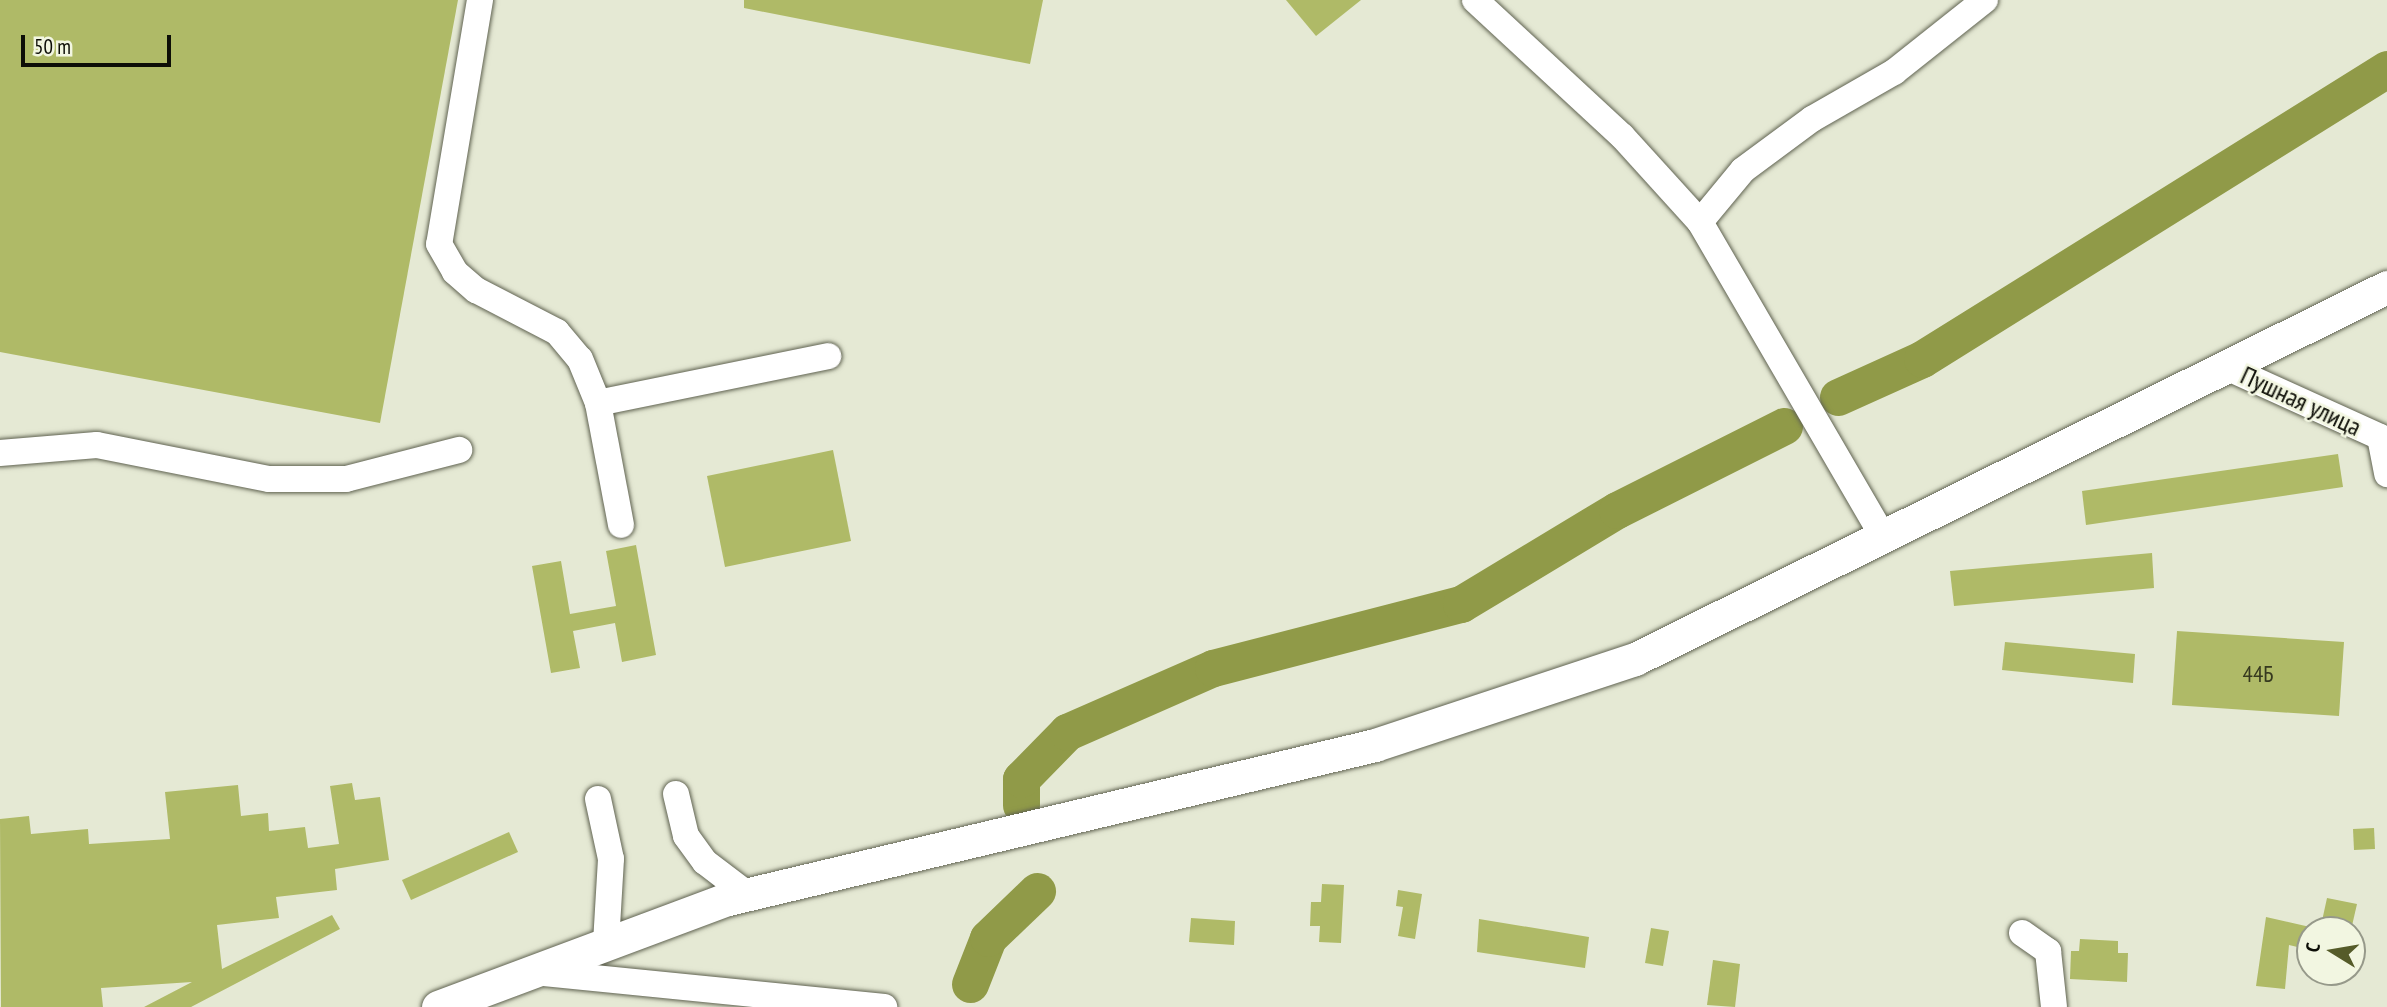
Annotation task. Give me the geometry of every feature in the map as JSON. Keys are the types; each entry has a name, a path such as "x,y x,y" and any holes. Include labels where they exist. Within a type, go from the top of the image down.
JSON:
{"main road":[{"path":"438,1007 524,971 747,894 1375,745 1635,659 2387,287"}],"street":[{"path":"480,0 439,244 455,272 476,290 557,332 580,359 598,403 621,524"},
{"path":"1475,0 1622,136 1700,222 1883,537"},
{"path":"1700,222 1743,170 1812,120 1894,72 1984,0"},
{"path":"598,403 828,356"},
{"name":"Пушная улица","path":"2226,367 2380,437 2387,474"},
{"path":"0,453 97,445 269,479 346,479 459,450"},
{"path":"676,794 692,845 705,862 747,894"},
{"path":"598,799 611,859 606,942"},
{"path":"2022,933 2048,951 2054,1007"},
{"path":"524,971 884,1007"}],"building":[{"path":"0,0 458,0 380,423 0,352"},
{"path":"744,0 1043,0 1030,64 744,8"},
{"path":"1286,0 1361,0 1316,36"},
{"path":"833,450 851,541 725,567 707,476"},
{"path":"2338,454 2343,487 2086,525 2082,491"},
{"path":"636,545 656,655 622,662 615,623 573,631 580,668 551,673 532,566 561,561 570,614 616,606 606,551"},
{"path":"2152,553 2154,588 1954,606 1950,571"},
{"path":"2177,631 2344,642 2339,716 2172,705"},
{"path":"2005,642 2135,654 2133,683 2002,670"},
{"path":"352,783 355,800 380,797 389,860 335,869 337,890 276,897 279,918 217,925 222,969 332,915 340,929 191,1007 144,1007 192,982 101,988 103,1007 1,1007 0,819 29,816 31,834 88,829 89,844 170,839 165,792 238,785 241,816 268,813 269,831 305,827 308,848 339,844 330,786"},
{"path":"2374,828 2375,849 2354,850 2353,829"},
{"path":"509,832 518,852 411,900 402,880"},
{"path":"1322,884 1344,885 1341,943 1319,942 1320,926 1310,926 1311,902 1321,902"},
{"path":"1398,890 1422,894 1415,939 1398,936 1403,907 1396,906"},
{"path":"2327,898 2357,904 2354,916 2323,916"},
{"path":"2266,917 2296,924 2296,947 2289,945 2285,989 2256,986"},
{"path":"1191,918 1235,921 1234,945 1189,942"},
{"path":"1479,919 1589,937 1585,968 1477,952"},
{"path":"1651,928 1669,931 1663,966 1645,963"},
{"path":"2080,939 2118,941 2118,953 2128,953 2127,982 2070,979 2071,951 2079,951"},
{"path":"1713,960 1740,964 1735,1007 1707,1005"}],"waterway":[{"path":"1838,397 1922,359 2387,69"},
{"path":"1021,805 1021,779 1067,732 1213,668 1461,604 1617,510 1784,426"},
{"path":"970,984 988,938 1037,891"}]}
